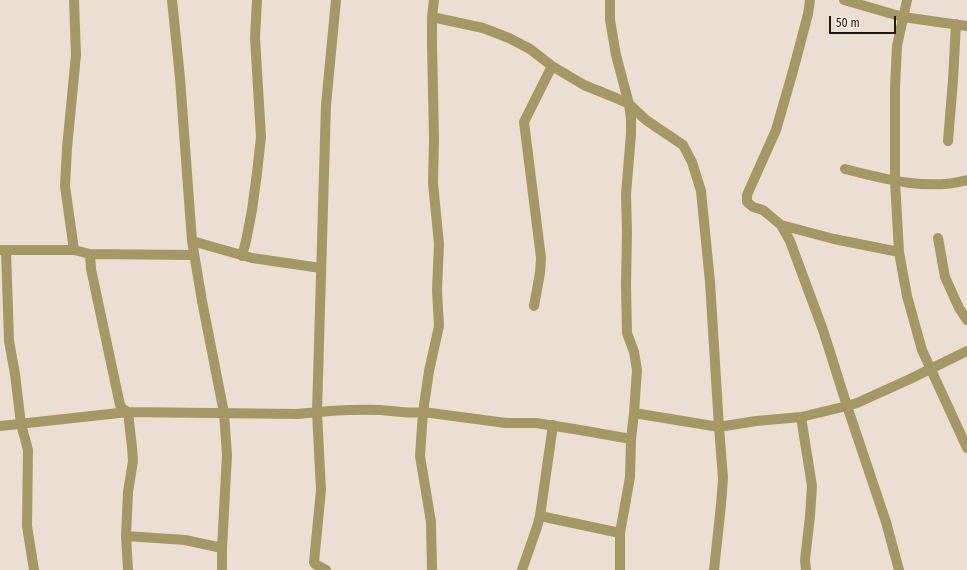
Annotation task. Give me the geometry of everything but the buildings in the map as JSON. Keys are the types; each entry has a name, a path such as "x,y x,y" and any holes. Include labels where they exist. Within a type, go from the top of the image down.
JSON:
{"street":[{"path":"74,0 76,55 65,186 74,250"},
{"path":"172,0 192,241 224,413 227,455 222,570"},
{"path":"242,256 252,210 260,137 255,38 257,0"},
{"path":"326,570 314,562 321,490 317,412 326,105 336,0"},
{"path":"432,570 431,522 420,456 423,412 429,371 439,326 437,290 439,244 433,183 432,17 434,0"},
{"path":"610,0 610,20 616,55 629,104 631,119 626,194 627,333 634,352 637,370 631,439 630,477 620,533 620,570"},
{"path":"810,0 793,71 776,130 747,195 747,202 753,207 763,210 781,225 790,241 823,330 886,522 899,570"},
{"path":"844,0 903,17 967,26"},
{"path":"906,0 897,46 895,88 895,181 899,252 907,296 922,350 967,448"},
{"path":"432,17 484,28 509,38 530,49 552,66 584,86 629,104 646,120 683,145 692,162 701,191 710,282 723,478 714,570"},
{"path":"948,141 956,24"},
{"path":"534,306 540,274 541,258 524,122 552,66"},
{"path":"845,169 895,181 932,185 967,180"},
{"path":"781,225 834,239 899,252"},
{"path":"938,238 945,277 959,308 967,320"},
{"path":"192,241 242,256 321,268"},
{"path":"34,570 27,526 28,450 21,424 15,374 9,341 3,250 74,250 90,254 194,256"},
{"path":"90,254 91,269 120,405 128,412 133,461 128,492 126,536 128,570"},
{"path":"634,413 719,427 756,421 801,417 857,403 967,351"},
{"path":"0,426 128,412 290,414 380,410 413,413 423,412 506,423 536,423 631,439"},
{"path":"801,417 812,486 805,560 806,570"},
{"path":"522,570 540,516 553,425"},
{"path":"540,516 620,533"},
{"path":"126,536 185,540 222,548"}]}
